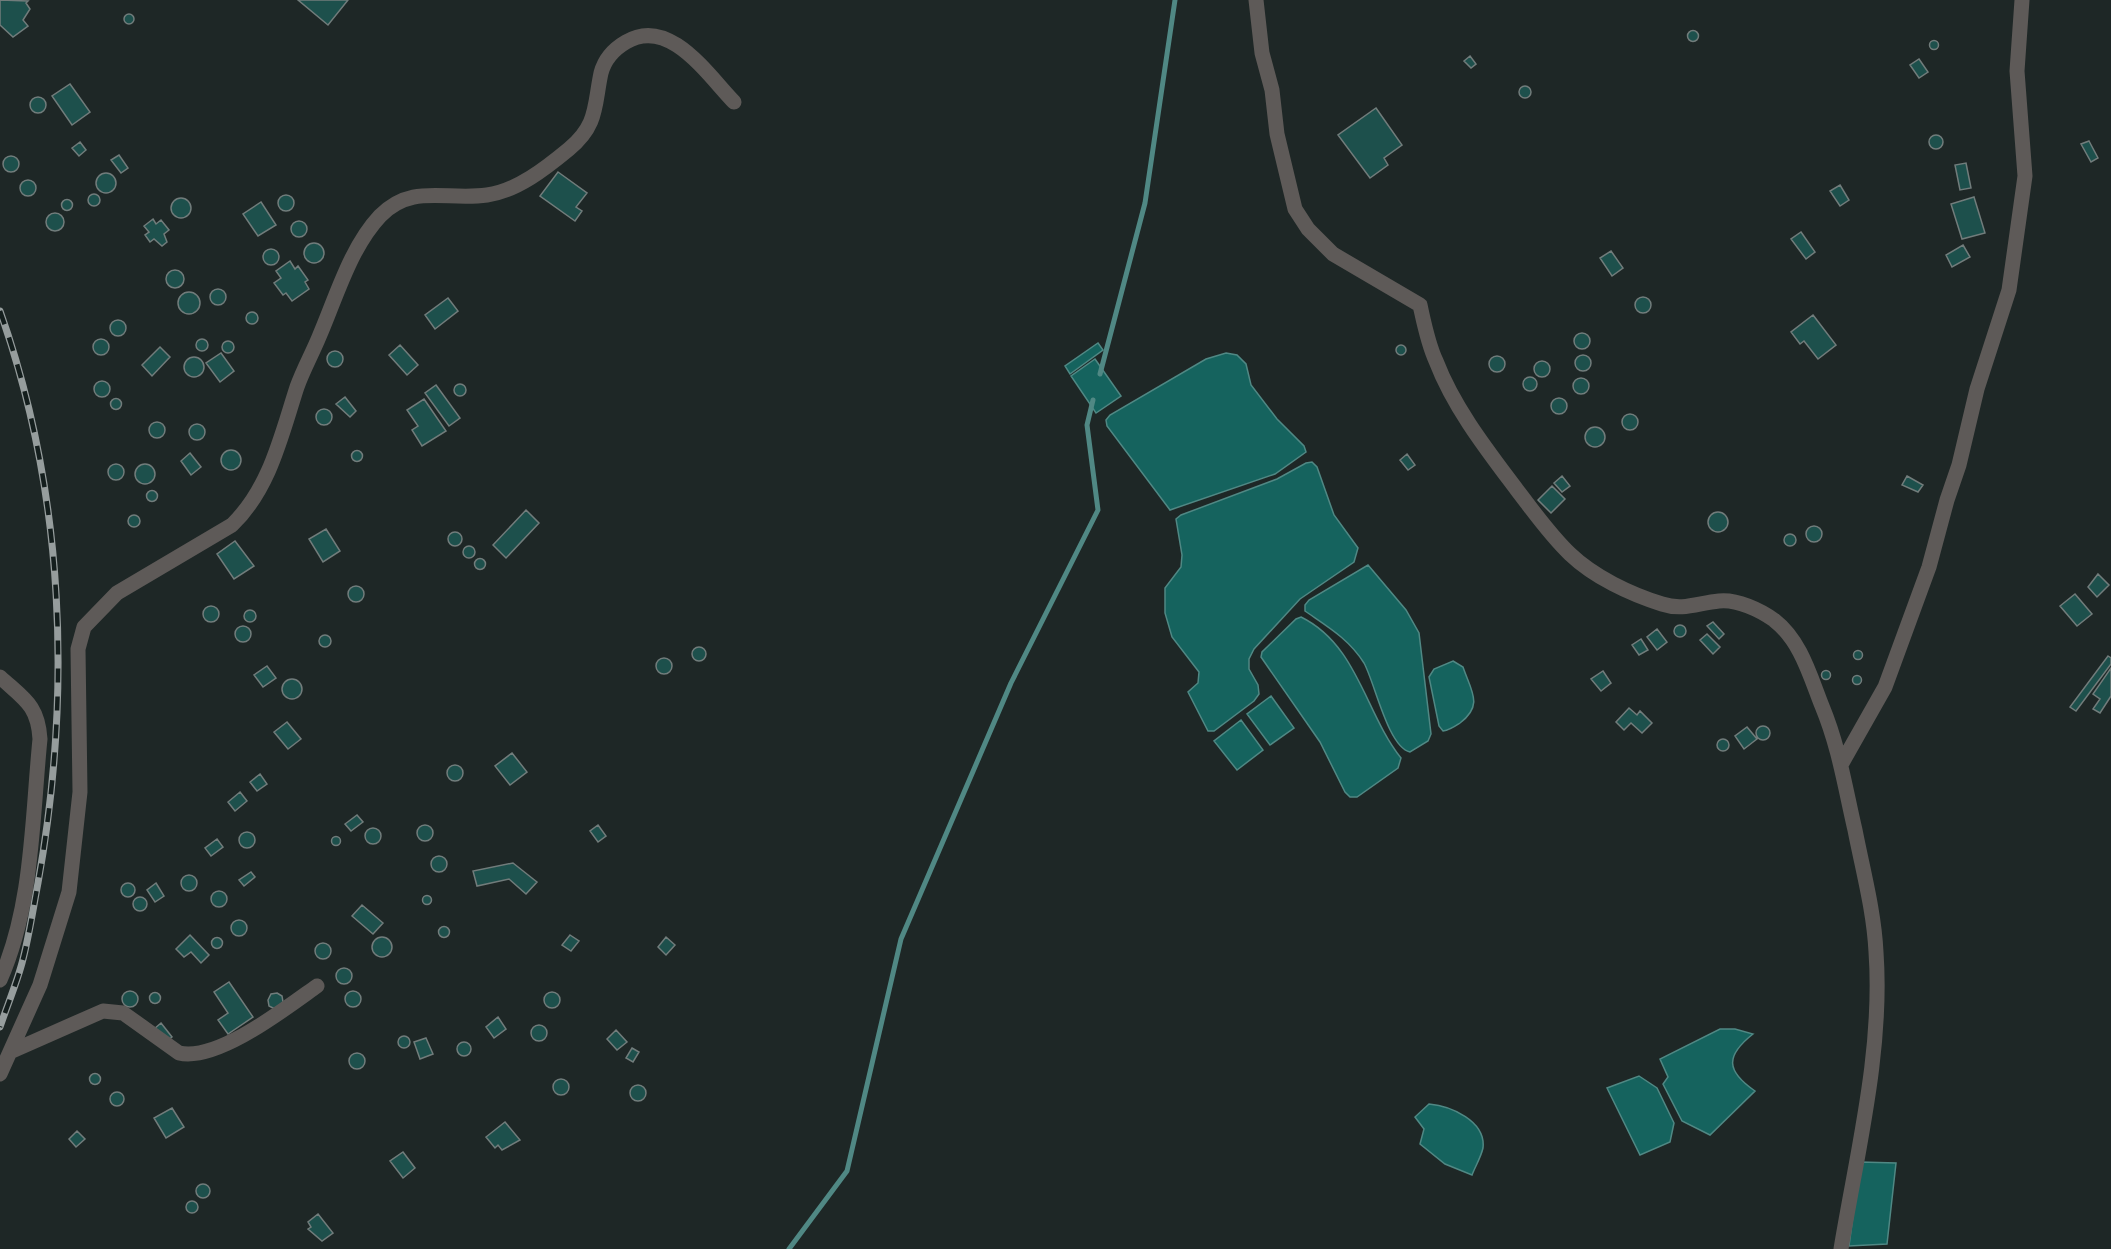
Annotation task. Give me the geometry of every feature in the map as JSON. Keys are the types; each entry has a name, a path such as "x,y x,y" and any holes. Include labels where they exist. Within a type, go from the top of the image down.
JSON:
{"street":[{"path":"1256,0 1262,53 1272,90 1287,183 1295,209 1308,229 1333,254 1420,305 1435,360 1449,390 1510,480 1569,554 1592,571 1640,597 1670,606 1690,608 1721,600 1750,607 1775,621 1793,639 1805,663 1832,727 1842,763 1868,888 1876,950 1877,990 1871,1066 1841,1249"},
{"path":"1842,763 1885,687 1929,567 1959,465 1977,389 2009,290 2025,176 2017,71 2022,0"},
{"path":"0,1074 40,985 69,892 80,792 78,649 84,627 117,593 232,525 243,515 259,491 285,435 297,387 365,235 395,202 412,195 488,195 513,187 550,165 584,136 598,107 602,71 608,55 637,35 655,35 675,42 734,102"},
{"path":"0,677 34,709 39,719 40,739 25,886 17,928 0,980"},
{"path":"10,1052 103,1011 123,1013 179,1053 189,1055 202,1053 240,1037 317,986"}],"water":[{"path":"1098,343 1103,350 1070,374 1065,366"},
{"path":"1226,353 1237,355 1246,364 1251,385 1277,419 1304,446 1306,452 1275,474 1170,510 1107,426 1106,420 1110,415 1206,359"},
{"path":"1095,359 1121,396 1096,413 1071,376"},
{"path":"1312,462 1317,467 1334,515 1358,548 1354,562 1300,599 1254,649 1249,659 1249,669 1258,685 1259,694 1254,701 1214,731 1208,731 1188,692 1198,683 1199,672 1172,637 1165,613 1165,588 1181,567 1182,555 1176,519 1181,515 1277,479"},
{"path":"1368,565 1406,610 1419,633 1431,734 1428,741 1410,752 1402,748 1395,739 1364,663 1338,634 1305,611 1305,605 1309,600"},
{"path":"1301,617 1320,629 1336,645 1359,681 1378,721 1401,758 1398,768 1357,797 1350,797 1345,792 1320,742 1261,657 1262,652 1296,619"},
{"path":"1453,661 1463,667 1474,697 1474,704 1472,710 1460,723 1443,731 1439,726 1429,677 1434,669"},
{"path":"1271,696 1294,728 1270,745 1247,714"},
{"path":"1241,720 1263,750 1237,770 1214,741"},
{"path":"1720,1029 1735,1029 1753,1034 1737,1049 1733,1063 1734,1070 1739,1077 1755,1091 1710,1135 1682,1121 1663,1084 1668,1077 1660,1059"},
{"path":"1639,1076 1657,1088 1674,1123 1670,1142 1640,1155 1607,1088"},
{"path":"1429,1104 1457,1112 1479,1130 1483,1148 1472,1175 1445,1164 1420,1144 1424,1129 1415,1117"},
{"path":"1860,1162 1896,1163 1887,1244 1849,1246"}],"building":[{"path":"0,0 28,1 26,3 30,9 23,20 28,26 13,37 0,25"},
{"path":"298,0 348,0 328,25"},
{"path":"129,14 134,19 129,24 124,19"},
{"path":"1693,30 1699,36 1693,42 1687,36"},
{"path":"1934,40 1939,45 1934,50 1929,45"},
{"path":"1470,56 1476,64 1471,68 1464,61"},
{"path":"1919,59 1928,72 1919,78 1910,65"},
{"path":"70,84 90,112 72,125 52,96"},
{"path":"1527,86 1531,92 1527,98 1523,98 1519,90"},
{"path":"38,97 46,105 38,113 30,105"},
{"path":"1376,108 1402,145 1384,158 1388,165 1370,178 1338,135"},
{"path":"1933,135 1939,135 1943,142 1939,149 1933,149 1929,145 1929,139"},
{"path":"2089,141 2098,158 2091,162 2081,144"},
{"path":"80,142 86,150 79,156 72,148"},
{"path":"119,155 128,168 121,173 111,160"},
{"path":"11,156 19,164 11,172 3,164"},
{"path":"1966,163 1971,188 1960,190 1955,165"},
{"path":"558,172 587,193 576,207 582,211 575,221 540,196"},
{"path":"106,173 113,176 116,183 113,190 106,193 99,190 96,183 99,176"},
{"path":"28,180 36,188 28,196 20,188"},
{"path":"1840,185 1849,200 1840,206 1830,191"},
{"path":"96,194 99,195 99,205 92,206 89,205 88,198 89,195"},
{"path":"286,195 294,203 286,211 278,203"},
{"path":"1974,197 1985,233 1962,239 1951,204"},
{"path":"181,198 188,201 191,208 188,215 181,218 174,215 171,208 174,201"},
{"path":"67,199 73,205 67,211 61,205"},
{"path":"261,202 276,225 258,236 243,214"},
{"path":"55,213 61,216 64,222 61,228 55,231 49,228 46,222 49,216"},
{"path":"153,219 156,224 161,220 169,230 164,234 167,242 162,246 154,239 150,242 145,235 149,232 144,226"},
{"path":"299,221 307,229 299,237 291,229"},
{"path":"1801,232 1815,252 1806,259 1791,239"},
{"path":"314,243 321,246 324,253 321,260 314,263 307,260 304,253 307,246"},
{"path":"1963,245 1970,257 1952,267 1946,255"},
{"path":"271,249 279,257 271,265 263,257"},
{"path":"1611,251 1623,268 1612,276 1600,258"},
{"path":"290,261 295,269 298,266 308,280 305,282 309,289 292,301 286,293 283,295 274,283 281,278 276,271"},
{"path":"175,270 181,273 184,279 181,285 175,288 169,285 166,279 169,273"},
{"path":"218,289 226,297 218,305 210,297"},
{"path":"189,292 197,295 200,303 197,311 189,314 181,311 178,303 181,295"},
{"path":"1643,297 1651,305 1643,313 1635,305"},
{"path":"448,298 458,311 435,329 425,315"},
{"path":"254,312 258,318 254,324 250,324 246,316"},
{"path":"1813,315 1836,345 1818,359 1804,341 1800,344 1791,332"},
{"path":"118,320 126,328 118,336 110,328"},
{"path":"1582,333 1590,341 1582,349 1574,341"},
{"path":"101,339 109,347 101,355 93,347"},
{"path":"204,339 208,345 204,351 200,351 196,343"},
{"path":"230,341 233,342 233,352 226,353 223,352 222,345 223,342"},
{"path":"400,345 418,365 407,375 389,355"},
{"path":"1401,345 1405,346 1405,354 1401,355 1397,354 1396,350 1397,346"},
{"path":"160,347 170,357 152,376 142,365"},
{"path":"335,351 343,359 335,367 327,359"},
{"path":"221,353 234,371 220,382 206,363"},
{"path":"1583,355 1591,363 1583,371 1575,363"},
{"path":"1497,356 1503,358 1505,364 1503,370 1497,372 1491,370 1489,364 1491,358"},
{"path":"194,357 201,360 204,367 201,374 194,377 187,374 184,367 187,360"},
{"path":"1542,361 1550,369 1542,377 1534,369"},
{"path":"1530,377 1535,379 1537,384 1535,389 1530,391 1525,389 1523,384 1525,379"},
{"path":"1581,378 1587,380 1589,386 1587,392 1581,394 1575,392 1573,386 1575,380"},
{"path":"102,381 110,389 102,397 94,389"},
{"path":"462,384 466,390 462,396 458,396 454,388"},
{"path":"436,385 460,418 449,426 425,393"},
{"path":"345,397 356,411 350,417 336,404"},
{"path":"116,398 122,404 116,410 110,404"},
{"path":"1559,398 1567,406 1559,414 1551,406"},
{"path":"424,399 446,431 422,446 412,430 418,426 407,410"},
{"path":"324,409 332,417 324,425 316,417"},
{"path":"1630,414 1638,422 1630,430 1622,422"},
{"path":"157,422 165,430 157,438 149,430"},
{"path":"197,424 205,432 197,440 189,432"},
{"path":"1595,427 1602,430 1605,437 1602,444 1595,447 1588,444 1585,437 1588,430"},
{"path":"231,450 238,453 241,460 238,467 231,470 224,467 221,460 224,453"},
{"path":"357,450 363,456 357,462 351,456"},
{"path":"190,453 201,467 191,475 181,461"},
{"path":"1407,454 1415,465 1408,470 1400,460"},
{"path":"116,464 124,472 116,480 108,472"},
{"path":"145,464 152,467 155,474 152,481 145,484 138,481 135,474 138,467"},
{"path":"1562,476 1570,486 1562,492 1554,483"},
{"path":"1907,476 1923,485 1918,492 1902,485"},
{"path":"1552,486 1565,499 1551,513 1538,500"},
{"path":"152,490 158,496 152,502 146,496"},
{"path":"526,510 539,523 506,558 493,545"},
{"path":"1718,512 1725,515 1728,522 1725,529 1718,532 1711,529 1708,522 1711,515"},
{"path":"136,515 140,521 136,527 132,527 128,519"},
{"path":"1811,526 1817,526 1822,534 1820,540 1811,542 1806,537 1806,531"},
{"path":"326,529 340,551 323,562 309,539"},
{"path":"452,532 458,532 462,539 458,546 452,546 448,542 448,536"},
{"path":"1790,534 1796,540 1790,546 1784,540"},
{"path":"235,541 254,566 234,579 217,554"},
{"path":"471,546 475,552 471,558 467,558 463,550"},
{"path":"480,558 486,564 480,570 474,564"},
{"path":"2098,574 2109,585 2097,597 2088,587"},
{"path":"356,586 364,594 356,602 348,594"},
{"path":"2075,594 2092,614 2077,626 2060,606"},
{"path":"211,606 219,614 211,622 203,614"},
{"path":"252,610 256,616 252,622 248,622 244,614"},
{"path":"1713,622 1724,634 1719,639 1707,626"},
{"path":"1682,625 1686,631 1682,637 1678,637 1674,629"},
{"path":"243,626 251,634 243,642 235,634"},
{"path":"1657,629 1667,642 1657,650 1647,637"},
{"path":"1707,634 1720,647 1713,654 1700,640"},
{"path":"327,635 331,641 327,647 323,647 319,639"},
{"path":"1641,639 1648,650 1639,655 1632,645"},
{"path":"696,647 702,647 706,654 702,661 696,661 692,657 692,651"},
{"path":"1858,651 1862,655 1858,659 1854,655"},
{"path":"2108,656 2111,658 2111,664 2076,711 2070,707"},
{"path":"664,658 670,660 672,666 670,672 664,674 658,672 656,666 658,660"},
{"path":"267,666 276,678 263,687 254,675"},
{"path":"2111,668 2111,696 2100,713 2093,709 2100,699 2093,694"},
{"path":"1603,671 1611,683 1601,691 1591,679"},
{"path":"1826,671 1830,675 1826,679 1822,675"},
{"path":"1857,676 1861,680 1857,684 1853,680"},
{"path":"292,679 299,682 302,689 299,696 292,699 285,696 282,689 285,682"},
{"path":"1629,708 1637,715 1640,711 1652,723 1642,733 1631,723 1624,730 1616,722"},
{"path":"287,722 301,739 288,749 274,732"},
{"path":"1763,726 1768,728 1770,733 1768,738 1763,740 1758,738 1756,733 1758,728"},
{"path":"1747,727 1757,739 1744,749 1735,736"},
{"path":"1725,739 1729,745 1725,751 1721,751 1717,743"},
{"path":"512,753 527,772 510,785 495,766"},
{"path":"455,765 463,773 455,781 447,773"},
{"path":"260,774 267,784 257,791 250,782"},
{"path":"240,792 247,801 235,811 228,802"},
{"path":"357,815 363,822 351,831 345,824"},
{"path":"425,825 433,833 425,841 417,833"},
{"path":"598,825 606,836 598,842 590,831"},
{"path":"373,828 381,836 373,844 365,836"},
{"path":"247,832 255,840 247,848 239,840"},
{"path":"336,836 341,841 336,846 331,841"},
{"path":"217,839 223,847 211,856 205,848"},
{"path":"439,856 447,864 439,872 431,864"},
{"path":"513,863 537,882 526,894 509,879 477,886 473,871"},
{"path":"251,872 255,877 244,886 239,880"},
{"path":"189,875 197,883 189,891 181,883"},
{"path":"128,883 133,885 135,890 133,895 128,897 123,895 121,890 123,885"},
{"path":"156,883 164,896 155,902 147,890"},
{"path":"219,891 227,899 219,907 211,899"},
{"path":"427,895 432,900 427,905 422,900"},
{"path":"140,897 145,899 147,904 145,909 140,911 135,909 133,904 135,899"},
{"path":"362,905 383,923 373,934 352,916"},
{"path":"239,920 247,928 239,936 231,928"},
{"path":"444,926 450,932 444,938 438,932"},
{"path":"190,935 209,955 201,963 191,952 184,957 176,949"},
{"path":"570,935 579,941 571,951 562,945"},
{"path":"217,937 223,943 217,949 211,943"},
{"path":"382,937 389,940 392,947 389,954 382,957 375,954 372,947 375,940"},
{"path":"666,937 675,945 666,955 658,947"},
{"path":"323,943 331,951 323,959 315,951"},
{"path":"344,968 352,976 344,984 336,976"},
{"path":"229,982 253,1017 228,1034 218,1020 228,1013 214,992"},
{"path":"130,991 136,993 138,999 136,1005 130,1007 124,1005 122,999 124,993"},
{"path":"353,991 361,999 353,1007 345,999"},
{"path":"155,992 161,998 155,1004 149,998"},
{"path":"552,992 560,1000 552,1008 544,1000"},
{"path":"277,993 282,996 283,1002 275,1009 269,1006 268,1000 271,994"},
{"path":"498,1017 506,1029 494,1038 486,1027"},
{"path":"161,1023 172,1037 165,1043 154,1029"},
{"path":"539,1025 547,1033 539,1041 531,1033"},
{"path":"616,1030 627,1042 617,1050 607,1039"},
{"path":"406,1036 410,1042 406,1048 402,1048 398,1040"},
{"path":"426,1038 433,1054 420,1059 414,1042"},
{"path":"464,1042 469,1044 471,1049 469,1054 464,1056 459,1054 457,1049 459,1044"},
{"path":"632,1048 639,1052 633,1062 626,1058"},
{"path":"357,1053 365,1061 357,1069 349,1061"},
{"path":"95,1073 101,1079 95,1085 89,1079"},
{"path":"561,1079 569,1087 561,1095 553,1087"},
{"path":"638,1085 646,1093 638,1101 630,1093"},
{"path":"117,1092 122,1094 124,1099 122,1104 117,1106 112,1104 110,1099 112,1094"},
{"path":"172,1108 184,1127 166,1138 154,1118"},
{"path":"505,1122 520,1140 502,1150 498,1145 495,1148 486,1137"},
{"path":"77,1131 85,1139 76,1147 69,1139"},
{"path":"403,1152 415,1168 403,1178 390,1161"},
{"path":"203,1184 208,1186 210,1191 208,1196 203,1198 198,1196 196,1191 198,1186"},
{"path":"194,1201 197,1202 197,1212 190,1213 187,1212 186,1205 187,1202"},
{"path":"318,1214 333,1233 322,1241 308,1229 311,1227 308,1222"}],"waterway":[{"path":"1100,374 1145,203 1175,0"},
{"path":"789,1249 847,1171 901,939 1011,683 1098,510 1087,425 1093,400"}],"railway":[{"path":"0,311 22,381 38,451 50,523 56,595 58,667 56,739 49,811 38,883 22,963 0,1027"}]}
